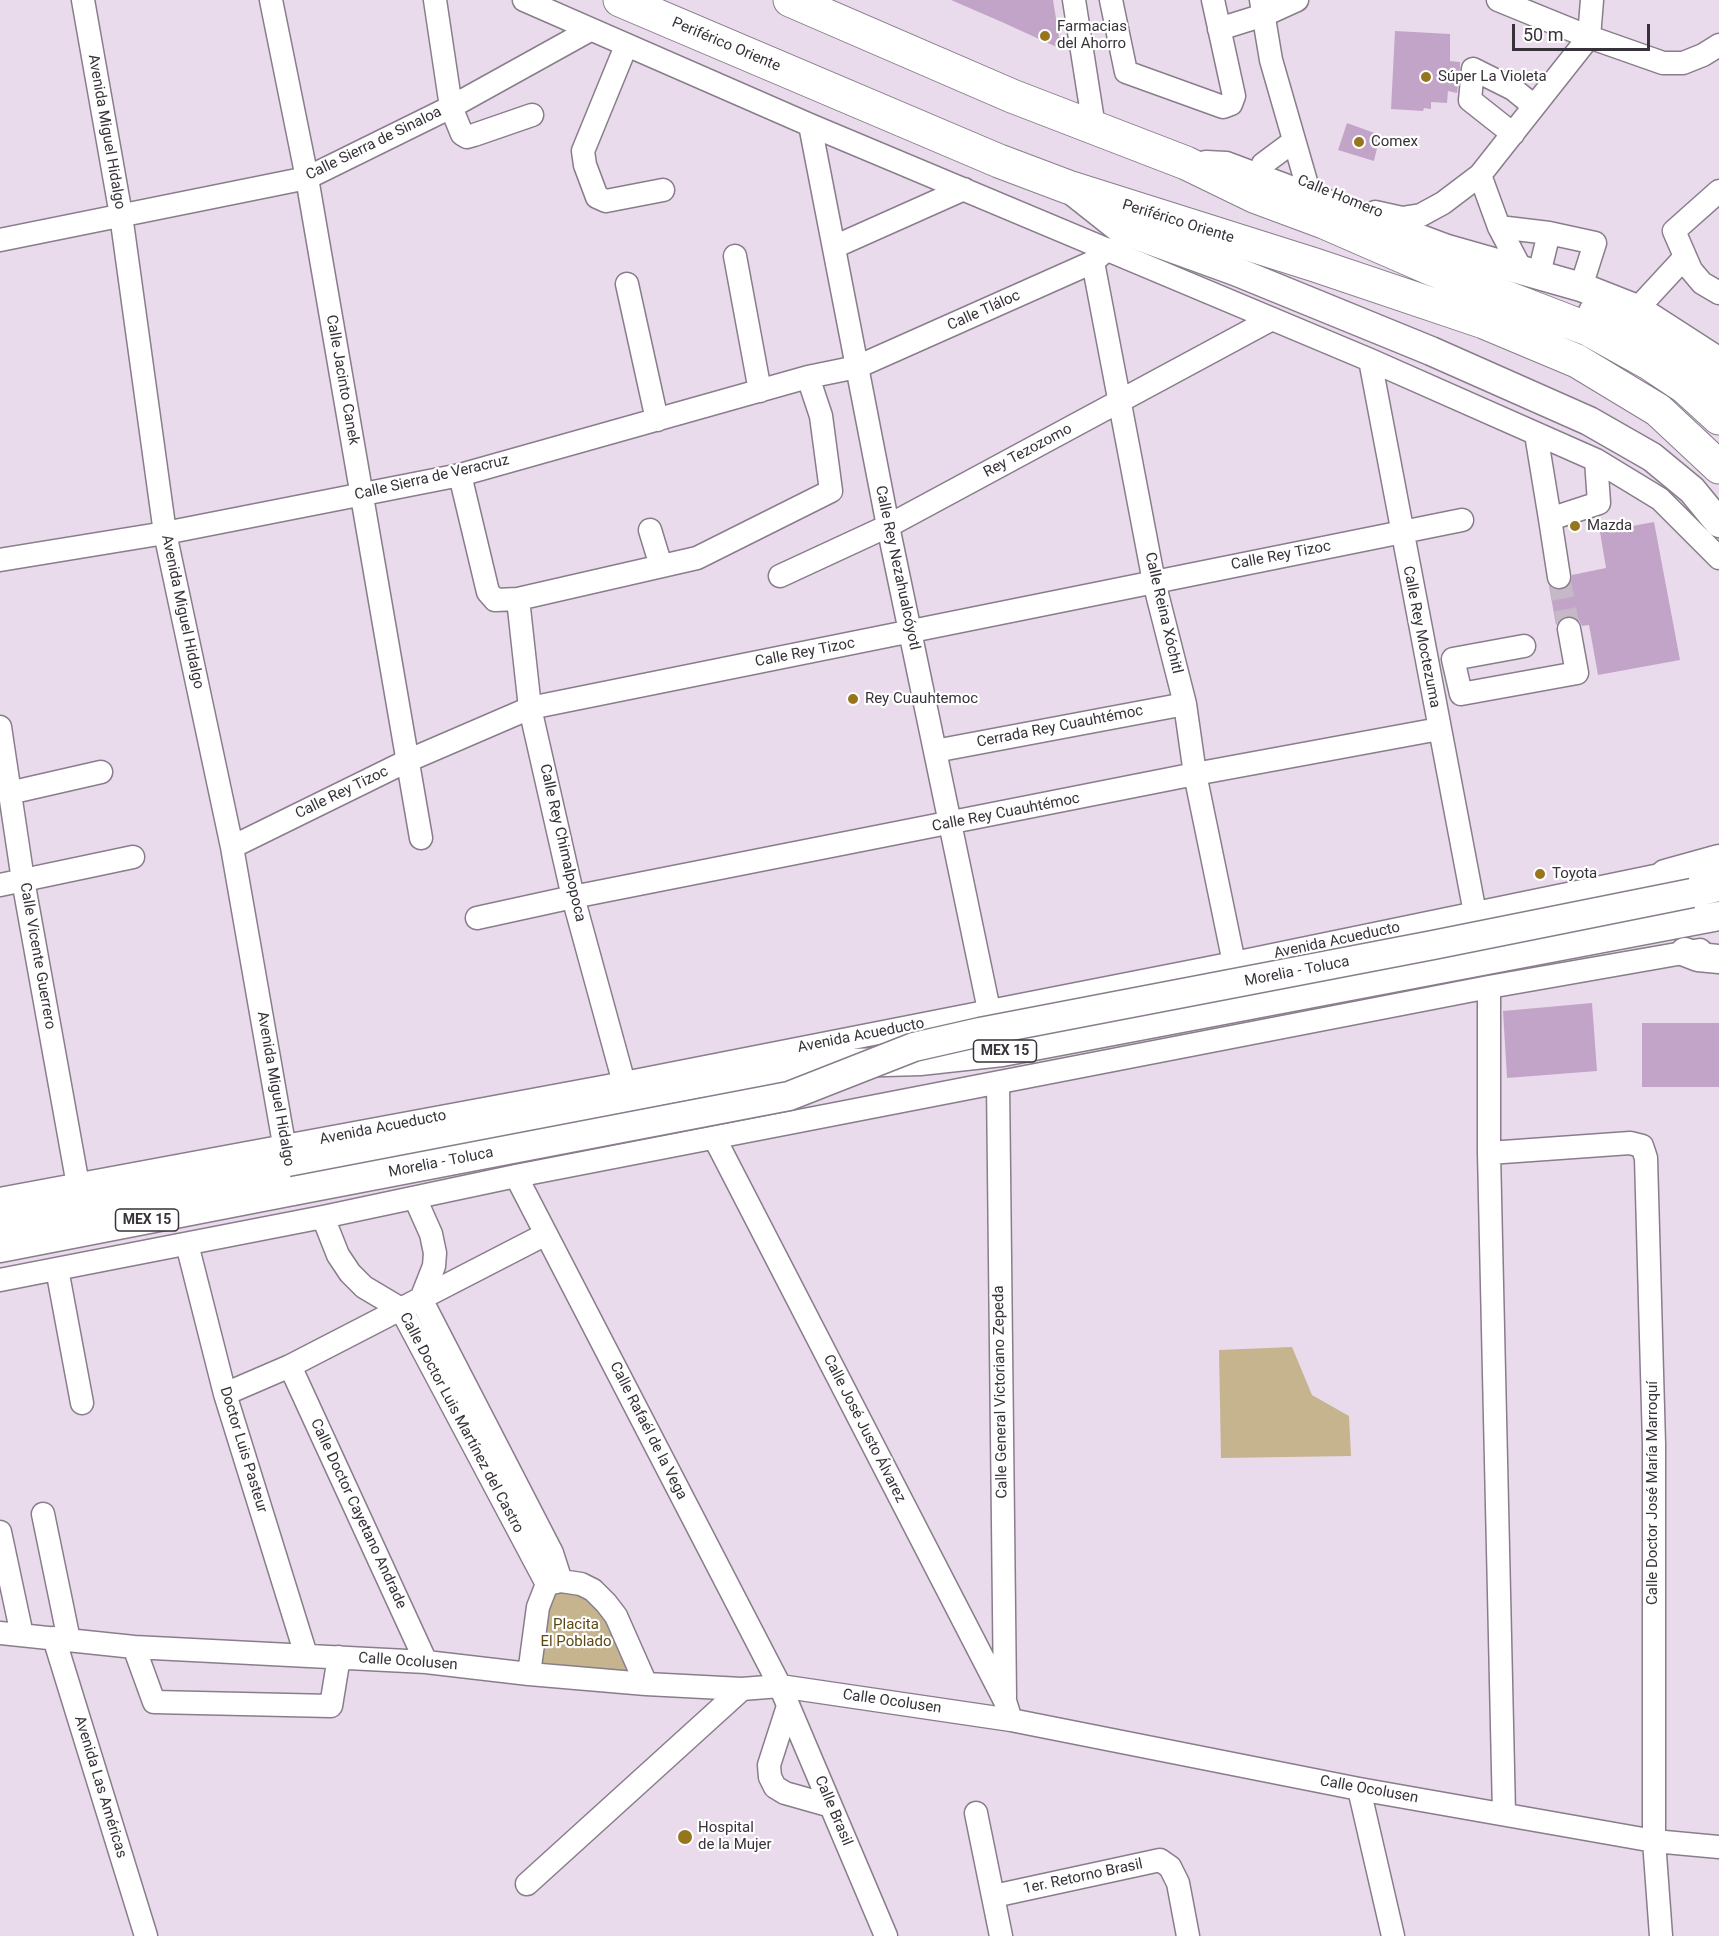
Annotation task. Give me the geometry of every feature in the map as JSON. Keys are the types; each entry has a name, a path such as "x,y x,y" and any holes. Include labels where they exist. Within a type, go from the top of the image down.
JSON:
{"highway":[{"name":"Periférico Oriente","path":"620,0 999,161 1068,188 1315,265 1484,322 1577,361 1658,410 1719,467"},
{"path":"791,0 1012,96 1186,163 1254,196 1324,222 1432,269 1588,329 1649,363 1685,387 1719,418"}],"main road":[{"path":"1186,163 1226,166 1447,249 1627,326 1677,359 1719,394"},
{"path":"1068,188 1107,247 1235,271 1431,351 1589,421 1652,457 1692,490 1719,523"},
{"path":"1447,249 1581,287 1637,309 1719,362"},
{"path":"1665,874 1719,861"},
{"name":"Morelia - Toluca","path":"0,1248 789,1096 914,1047 980,1032 1409,950 1710,889"},
{"name":"Morelia - Toluca","path":"0,1220 286,1155 701,1083 850,1063 920,1061 1002,1052 1719,916"},
{"path":"1685,952 1698,957 1719,959"}],"street":[{"name":"Avenida Miguel Hidalgo","path":"82,0 121,216 165,533 232,847 286,1155 300,1221"},
{"name":"Calle Jacinto Canek","path":"272,0 307,178 421,838"},
{"path":"435,0 451,107 462,134 467,137 532,115"},
{"path":"524,0 810,125 1107,247 1170,277 1370,360 1596,460 1660,499 1719,558"},
{"path":"1074,0 1094,127"},
{"path":"1111,0 1126,72 1223,107 1231,104 1234,96 1213,0"},
{"path":"1219,29 1262,8 1297,0"},
{"path":"1498,0 1589,37 1663,63 1683,63 1719,45"},
{"path":"1589,37 1592,0"},
{"path":"1262,8 1272,60 1308,185"},
{"name":"Calle Sierra de Sinaloa","path":"0,240 307,178 451,107 590,30"},
{"name":"Calle Homero","path":"1226,166 1263,164 1380,215 1402,218 1421,214 1443,203 1480,175 1589,37"},
{"path":"626,46 583,151 585,165 597,197 606,201 663,190"},
{"path":"1513,134 1470,100 1473,69 1513,88 1534,106"},
{"name":"Calle Rey Nezahualcóyotl","path":"810,125 888,526 989,1010"},
{"path":"1263,164 1294,141"},
{"path":"1480,175 1499,227 1530,272 1549,233"},
{"path":"834,246 964,189"},
{"path":"1719,191 1674,231 1691,270 1702,283 1719,293"},
{"path":"1499,227 1549,233 1594,243 1581,287"},
{"name":"Calle Tláloc","path":"857,367 1107,247"},
{"name":"Calle Reina Xóchitl","path":"1107,247 1120,401 1154,582 1185,704 1195,774 1234,963"},
{"path":"735,256 760,391"},
{"path":"1637,309 1685,257"},
{"path":"627,284 657,420"},
{"name":"Rey Tezozomo","path":"780,576 888,526 1272,319"},
{"name":"Calle Rey Moctezuma","path":"1370,360 1474,913"},
{"name":"Calle Sierra de Veracruz","path":"0,560 165,533 460,475 808,377 857,367"},
{"path":"460,475 488,592 495,600 518,599 697,558 831,491 821,416 808,377"},
{"path":"1536,434 1559,577"},
{"path":"1550,519 1599,503 1596,460"},
{"name":"Calle Rey Tizoc","path":"232,847 407,762 530,708 1462,520"},
{"path":"650,530 661,566"},
{"name":"Calle Rey Chimalpopoca","path":"518,599 530,708 573,897 624,1083"},
{"path":"1524,646 1453,659 1461,694 1577,673 1569,629"},
{"name":"Cerrada Rey Cuauhtémoc","path":"935,751 1185,704"},
{"name":"Calle Vicente Guerrero","path":"0,727 23,880 78,1185"},
{"name":"Calle Rey Cuauhtémoc","path":"477,918 1195,774 1439,729"},
{"path":"9,793 101,772"},
{"path":"0,885 133,857"},
{"name":"Avenida Acueducto","path":"0,1199 78,1185 286,1155 624,1083 1234,963 1578,890 1665,874"},
{"path":"0,1280 323,1217 516,1176 1489,987 1719,946"},
{"path":"1489,987 1489,1154 1504,1813"},
{"name":"Calle General Victoriano Zepeda","path":"998,1083 1008,1711"},
{"name":"Calle José Justo Álvarez","path":"715,1139 1008,1711"},
{"name":"Calle Doctor José María Marroquí","path":"1489,1154 1630,1143 1642,1146 1646,1158 1654,1444 1654,1841 1661,1936"},
{"name":"Calle Rafaél de la Vega","path":"516,1176 784,1696"},
{"name":"Calle Doctor Luis Martínez del Castro","path":"411,1304 434,1266 435,1253 431,1234 415,1198"},
{"name":"Calle Doctor Luis Martínez del Castro","path":"323,1217 338,1255 350,1273 364,1287 411,1304 552,1553 554,1582"},
{"path":"225,1394 290,1366 546,1234"},
{"name":"Doctor Luis Pasteur","path":"187,1244 225,1394 306,1655"},
{"path":"57,1269 82,1403"},
{"name":"Calle Doctor Cayetano Andrade","path":"290,1366 426,1662"},
{"name":"Avenida Las Américas","path":"43,1514 62,1639 146,1936"},
{"path":"0,1532 11,1634"},
{"path":"530,1674 538,1607 554,1582 581,1584 587,1587 616,1616 646,1684"},
{"name":"Calle Ocolusen","path":"11,1634 134,1647 426,1662 646,1684 742,1689 784,1696 1008,1711 1359,1789 1654,1841 1719,1847"},
{"path":"134,1647 154,1702 331,1706 339,1657"},
{"path":"527,1884 742,1689"},
{"path":"784,1696 769,1765 770,1777 775,1787 785,1793 831,1806"},
{"name":"Calle Brasil","path":"784,1696 886,1936"},
{"path":"1359,1789 1393,1936"},
{"path":"976,1813 1001,1936"},
{"name":"1er. Retorno Brasil","path":"994,1896 1160,1860 1170,1867 1178,1883 1188,1936"}],"green space":[{"path":"1292,1347 1312,1395 1349,1416 1351,1456 1221,1458 1219,1350"},
{"name":"Placita El Poblado","path":"573,1589 607,1614 630,1676 534,1668 550,1596 561,1590"}],"building":[{"name":"Farmacias del Ahorro","path":"951,0 1053,0 1061,49 1004,23"},
{"name":"Súper La Violeta","path":"1395,31 1450,34 1450,61 1460,62 1460,67 1457,93 1448,91 1447,103 1431,102 1431,109 1424,108 1423,111 1391,109"},
{"name":"Comex","path":"1347,123 1380,135 1374,161 1338,150"},
{"path":"1654,522 1680,660 1598,675 1589,625 1582,626 1579,620 1567,616 1561,618 1556,625 1549,586 1555,590 1562,590 1568,587 1572,575 1606,568 1600,532"},
{"path":"1592,1003 1597,1071 1507,1078 1503,1011"},
{"path":"1642,1023 1719,1023 1719,1087 1642,1087"}],"tunnel":[{"path":"1559,577 1569,629"}],"place":[{"name":"Farmacias del Ahorro","path":"1045,36"},
{"name":"Súper La Violeta","path":"1426,77"},
{"name":"Comex","path":"1359,142"},
{"name":"Mazda","path":"1575,526"},
{"name":"Rey Cuauhtemoc","path":"853,699"},
{"name":"Toyota","path":"1540,874"},
{"name":"Hospital de la Mujer","path":"685,1837"}]}
